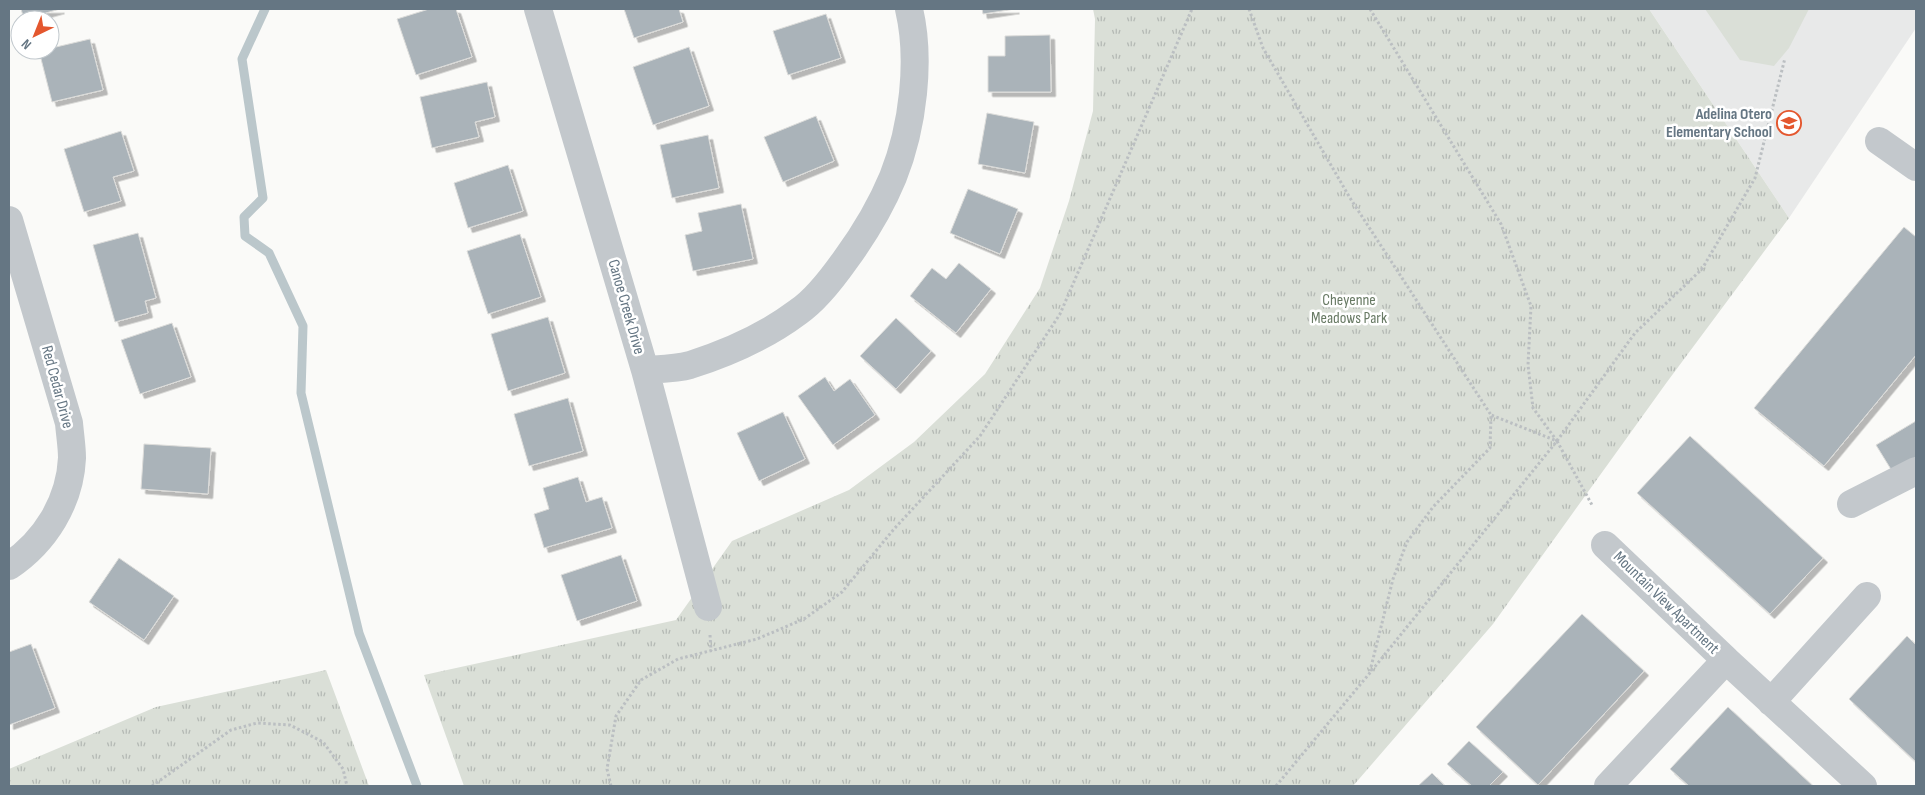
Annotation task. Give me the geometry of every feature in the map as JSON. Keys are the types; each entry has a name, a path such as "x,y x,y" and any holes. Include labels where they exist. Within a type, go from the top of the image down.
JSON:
{"street":[{"name":"Canoe Creek Drive","path":"538,9 645,370 708,607"},
{"path":"645,370 688,366 756,340 800,311 834,276 867,230 893,176 906,133 914,80 913,27 909,9"},
{"path":"1879,141 1916,167"},
{"name":"Red Cedar Drive","path":"9,220 69,423 72,457 66,493 49,528 26,555 9,566"},
{"path":"1851,504 1916,471"},
{"name":"Mountain View Apartment","path":"1605,545 1863,786"},
{"path":"1771,702 1867,596"},
{"name":"Mountain View Apartment","path":"1608,786 1726,660"}],"path":[{"path":"611,786 607,769 616,716 641,680 678,659 757,639 804,619 842,592 894,529 980,436 1060,314 1192,9"},
{"path":"1248,9 1263,48 1350,198 1490,415 1490,448 1433,507 1407,542 1393,579 1369,674"},
{"path":"1370,9 1501,224 1532,306 1528,366 1532,408 1557,441 1592,505"},
{"path":"1276,786 1557,441 1635,333 1702,269 1755,178 1785,58"},
{"path":"1490,415 1557,441"},
{"path":"152,786 231,730 257,723 290,725 323,742 343,769 347,786"}],"shaded area":[{"name":"Adelina Otero Elementary School","path":"1649,9 1916,9 1916,28 1789,218"}],"green space":[{"name":"Cheyenne Meadows Park","path":"1093,9 1649,9 1789,218 1667,382 1493,624 1353,786 464,786 424,675 676,620 732,541 849,490 914,442 985,374 1040,288 1069,201 1093,111 1095,19"},
{"path":"1705,9 1809,9 1789,48 1774,66 1740,60"},
{"path":"326,670 369,786 9,786 9,769 156,707"}],"building":[{"path":"21,9 60,9 56,10"},
{"path":"429,9 456,9 472,57 416,75 397,19"},
{"path":"624,9 679,9 683,22 634,38"},
{"path":"982,9 1015,9 983,14"},
{"path":"826,14 841,58 788,75 773,31"},
{"path":"1050,35 1051,92 988,92 988,56 1005,56 1005,36"},
{"path":"90,39 103,90 52,102 41,60 60,60 60,46"},
{"path":"689,47 709,106 653,125 633,67"},
{"path":"487,82 495,117 475,122 479,137 432,148 420,97"},
{"path":"987,113 1034,122 1025,173 978,164"},
{"path":"816,116 834,161 783,182 764,137"},
{"path":"121,131 134,171 113,177 121,201 84,212 64,149"},
{"path":"708,135 719,188 672,198 660,145"},
{"path":"508,165 523,211 468,228 454,183"},
{"path":"968,189 1018,209 1000,254 950,233"},
{"path":"741,204 753,259 693,271 685,235 702,231 698,213"},
{"path":"1904,227 1916,237 1916,355 1824,466 1754,408"},
{"path":"138,233 156,298 145,301 148,313 115,322 93,245"},
{"path":"520,234 541,297 488,314 467,251"},
{"path":"959,263 991,289 956,333 910,296 932,268 946,279"},
{"path":"548,317 565,373 508,391 491,334"},
{"path":"896,318 931,351 896,389 860,356"},
{"path":"172,323 191,377 140,394 121,340"},
{"path":"825,377 834,391 850,379 875,415 833,445 798,396"},
{"path":"568,398 583,451 529,466 514,414"},
{"path":"783,412 805,459 759,481 737,433"},
{"path":"1916,421 1916,457 1892,471 1876,445"},
{"path":"1690,436 1823,558 1770,614 1637,493"},
{"path":"144,444 211,448 208,494 141,489"},
{"path":"578,477 586,502 602,497 612,528 544,548 534,514 549,509 543,488"},
{"path":"621,555 637,601 577,621 561,575"},
{"path":"119,558 174,596 144,640 89,602"},
{"path":"1582,614 1644,671 1538,785 1476,727"},
{"path":"1907,636 1916,645 1916,762 1849,699"},
{"path":"31,644 55,708 9,725 9,652"},
{"path":"1728,707 1813,786 1689,786 1670,769"},
{"path":"1469,741 1503,772 1489,786 1472,786 1447,764"},
{"path":"1432,773 1445,786 1418,786"}],"waterway":[{"path":"265,9 242,59 263,198 244,217 245,236 269,253 303,326 301,393 359,633 417,786"}],"place":[{"name":"Adelina Otero Elementary School","path":"1789,123"}]}
